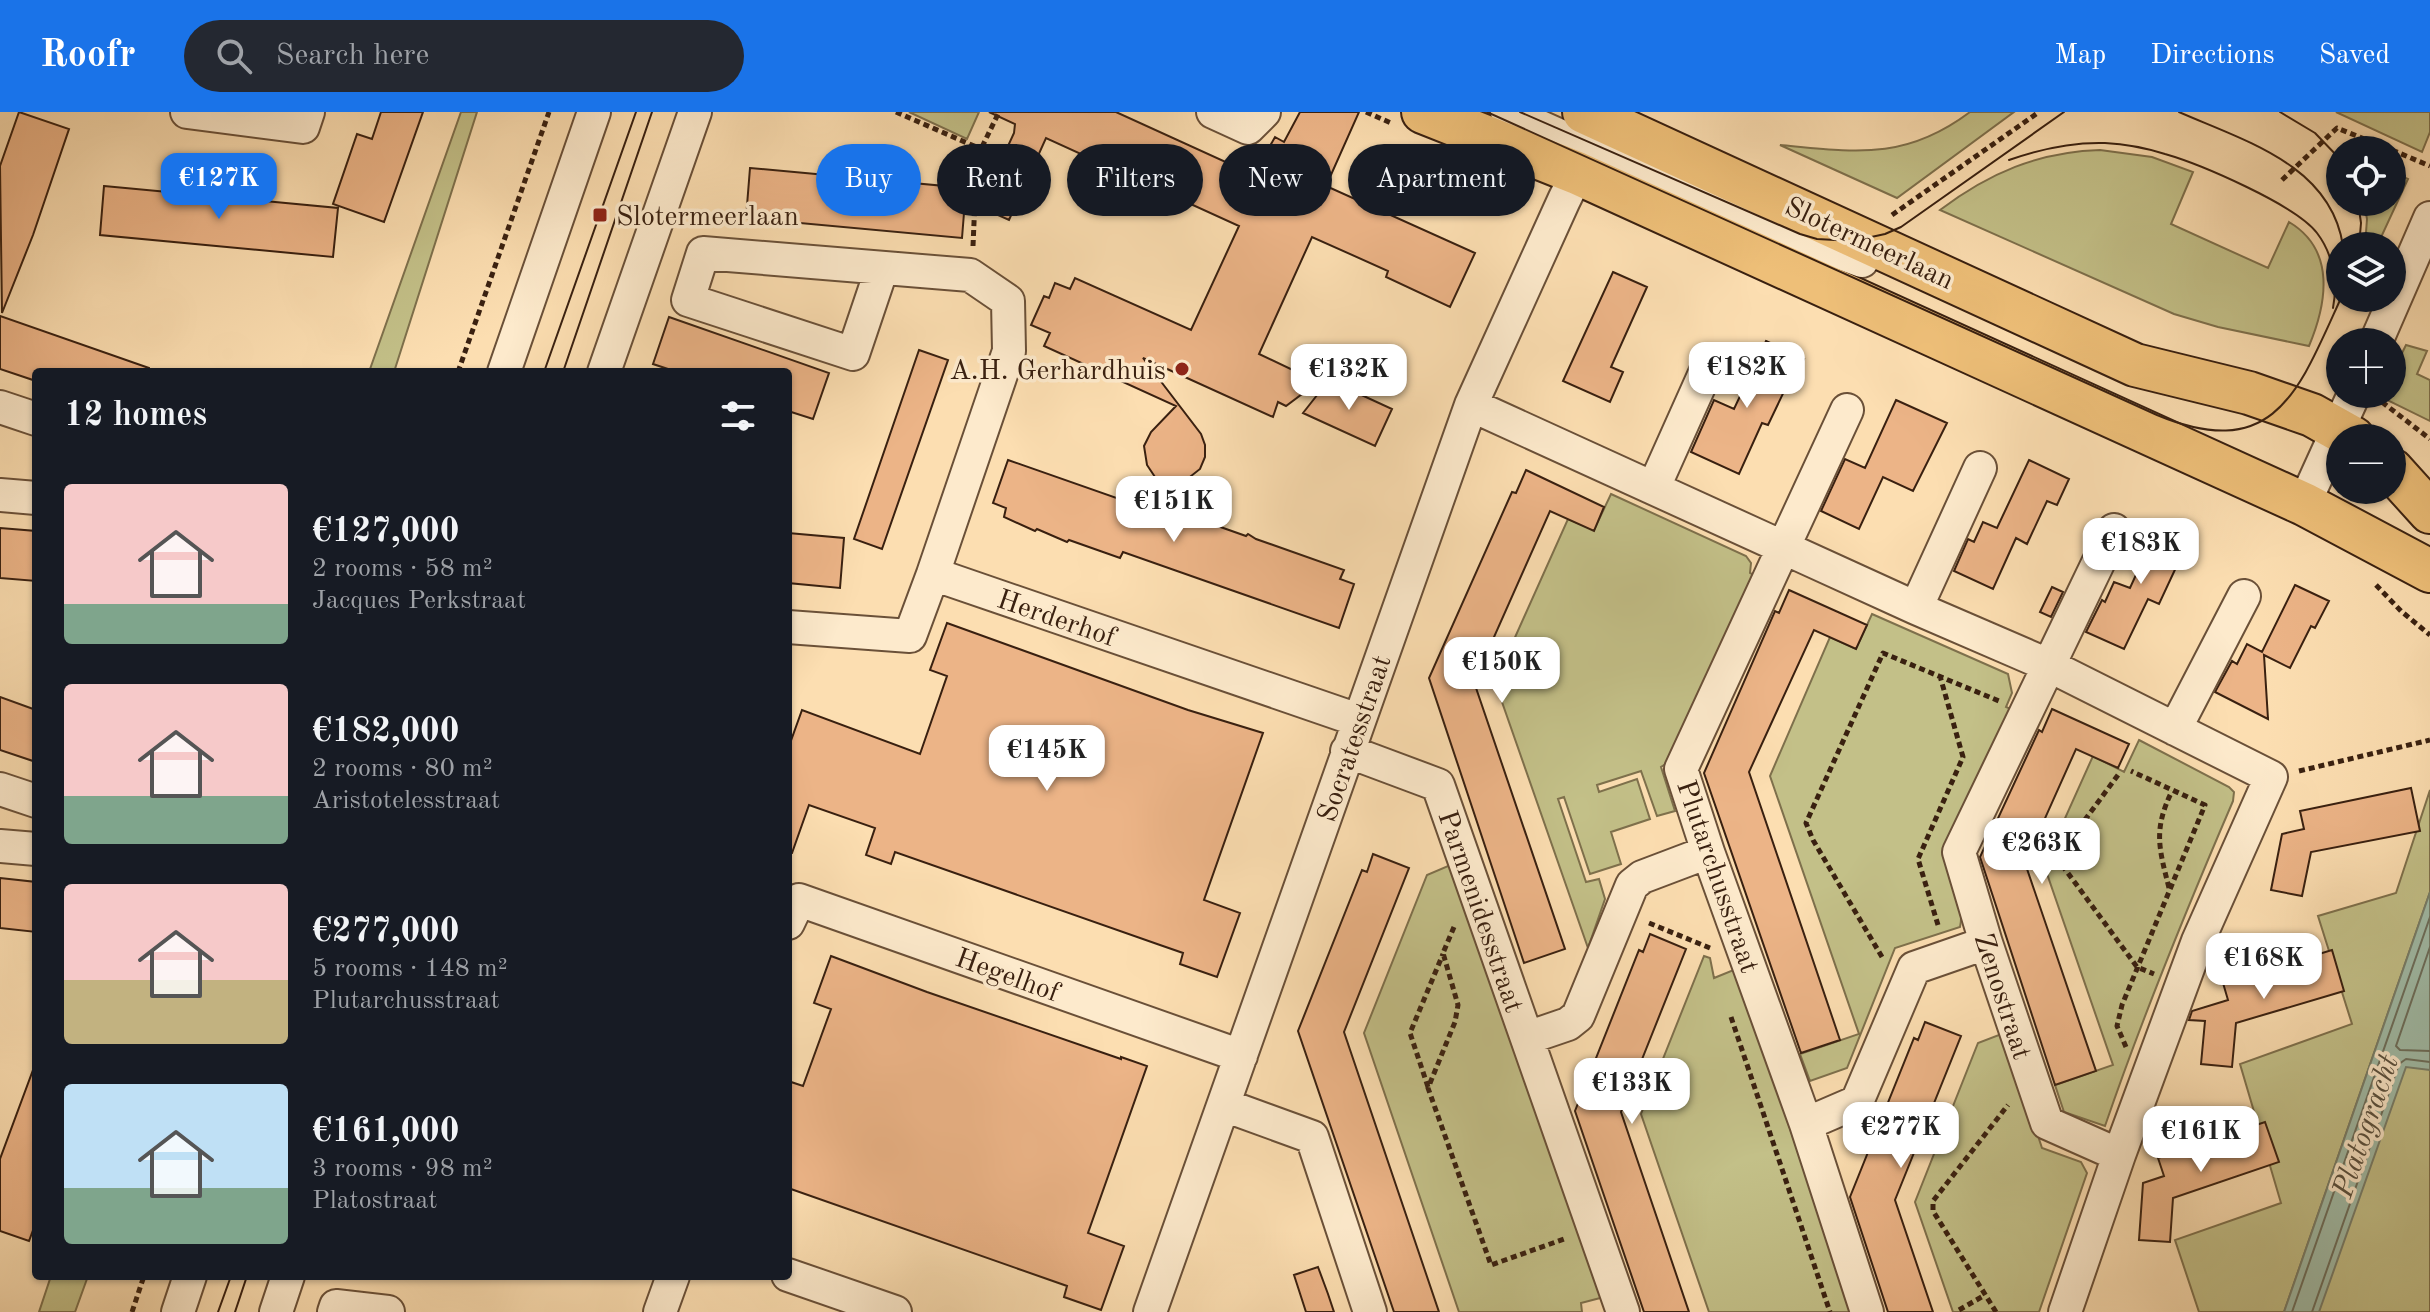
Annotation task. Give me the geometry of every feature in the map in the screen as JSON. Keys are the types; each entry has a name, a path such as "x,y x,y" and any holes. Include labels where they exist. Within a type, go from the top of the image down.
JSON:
{"main road":[{"name":"Slotermeerlaan","path":"1423,112 1592,133 2135,365 2249,393 2312,415 2348,420"},
{"name":"Slotermeerlaan","path":"1592,133 1775,263 2304,504 2430,571"},
{"path":"2406,485 2430,512"}],"street":[{"path":"187,112 303,127 308,112"},
{"path":"505,368 594,112"},
{"path":"605,368 695,112"},
{"path":"1213,112 1248,128 1264,112"},
{"name":"Slotermeerlaan","path":"1507,112 1592,133 1730,212 1834,249 2085,359 2135,365"},
{"name":"Socratesstraat","path":"1150,1312 1471,405 1592,133"},
{"name":"Slotermeerlaan","path":"1730,212 1775,263"},
{"path":"2382,328 2430,218"},
{"path":"792,627 910,636 1009,351 1008,301 970,275 703,253 688,300 853,354 882,268"},
{"path":"1654,487 1710,362"},
{"path":"1471,405 2048,665 2271,777 2198,941 2065,1312"},
{"path":"0,407 32,418"},
{"name":"Plutarchusstraat","path":"1847,410 1681,769 1806,1124 1867,1312"},
{"path":"2304,504 2348,420"},
{"path":"1916,608 1980,468"},
{"path":"0,495 32,498"},
{"name":"Zenostraat","path":"2114,530 1959,852 1986,943 2047,1123 2119,1155"},
{"name":"Herderhof","path":"933,574 1358,720"},
{"path":"2175,729 2244,596"},
{"name":"Parmenidesstraat","path":"1347,751 1438,785 1527,1038 1580,1234 1623,1312"},
{"path":"0,789 32,800"},
{"path":"0,846 32,849"},
{"name":"Parmenidesstraat","path":"1527,1038 1568,1024 1578,1016 1629,890 1637,881 1708,852"},
{"name":"Hegelhof","path":"792,915 799,900 1241,1056"},
{"path":"1806,1124 1857,1102 1914,968 1986,943"},
{"path":"1224,1105 1312,1137 1370,1312"},
{"path":"792,1276 895,1312"},
{"path":"178,1312 189,1280"},
{"path":"276,1312 287,1280"},
{"path":"660,1312 672,1280"},
{"path":"334,1312 336,1306 388,1312"}],"path":[{"path":"459,368 549,112"},
{"path":"896,112 970,144"},
{"path":"983,144 999,112"},
{"path":"1887,219 2039,112"},
{"path":"2329,136 2337,128 2357,136"},
{"path":"2282,180 2326,138"},
{"path":"2406,156 2430,166"},
{"path":"970,275 974,216"},
{"path":"2390,408 2430,439"},
{"path":"1882,957 1806,823 1883,653 2026,712"},
{"path":"1938,925 1918,859 1963,757 1940,676"},
{"path":"2271,777 2430,740"},
{"path":"2126,1048 2117,1026 2137,967 2205,805 2131,771"},
{"path":"2118,775 2059,855 2062,865 2137,967 2182,986"},
{"path":"2170,889 2159,838 2161,814 2172,791"},
{"path":"1621,911 1722,953 1727,968 1747,960"},
{"path":"1461,938 1456,923 1410,1033 1491,1265 1580,1234"},
{"path":"1428,1088 1455,1022 1458,1005 1443,953"},
{"path":"1730,1017 1830,1312"},
{"path":"1996,1312 1933,1211 1933,1201 2031,1078"},
{"path":"1560,1224 1580,1234"},
{"path":"132,1312 143,1280"},
{"path":"1959,1310 1985,1295"}],"shaded area":[{"path":"461,112 477,112 395,368 370,368"},
{"path":"909,112 979,112 967,139"},
{"path":"1970,112 2014,112 1897,198 1780,145 1879,150 1923,139"},
{"path":"2336,112 2430,112 2430,132 2422,152 2406,145 2406,136 2388,136"},
{"path":"2100,150 2152,157 2193,172 2171,224 2268,268 2289,222 2304,234 2321,262 2323,278 2320,312 2309,346 2218,327 2174,314 1940,210 1977,185 2015,167 2056,155"},
{"path":"2366,216 2391,216 2383,232 2366,232"},
{"path":"2406,345 2427,351 2417,374 2430,380 2430,421 2403,408 2406,408"},
{"path":"1611,494 1746,556 1751,563 1750,573 1756,576 1672,760 1661,767 1675,811 1657,816 1641,771 1597,785 1599,792 1637,779 1650,819 1611,832 1621,864 1590,874 1564,797 1558,799 1586,882 1599,879 1605,899 1588,948 1495,682 1568,519 1594,530"},
{"path":"1872,614 2008,674 2012,693 2006,707 2011,709 1947,851 1960,908 1960,927 1895,948 1847,1068 1810,1081 1800,1054 1859,1034 1770,776 1830,637 1856,649"},
{"path":"2139,740 2234,792 2105,1126 2064,1112 2055,1085 2113,1065 2044,865 2093,756 2124,772"},
{"path":"2430,790 2430,892 2284,1312 2199,1312 2175,1240 2281,1203 2240,1064 2352,1024 2318,916 2396,893"},
{"path":"1455,863 1604,1297 1581,1303 1582,1312 1459,1312 1364,1033 1427,875"},
{"path":"1704,956 1710,958 1714,978 1736,969 1852,1312 1709,1312 1641,1114"},
{"path":"2430,978 2430,1312 2312,1312"},
{"path":"2004,1033 2042,1148 2081,1162 2087,1173 2039,1312 1953,1312 1915,1202 1978,1043"},
{"path":"50,1280 87,1280 75,1312 39,1312"}],"water":[{"name":"Platogracht","path":"2430,892 2430,1070 2406,1067 2319,1312 2284,1312"}],"building":[{"path":"19,112 69,129 33,235 2,313 0,166"},
{"path":"381,112 423,112 384,222 333,204 357,134 372,139"},
{"path":"989,112 1116,112 1186,144 1067,144 1067,148 1046,138 1043,144 1009,144 1015,124"},
{"path":"1300,112 1359,112 1332,173 1332,144 1271,144 1275,137 1284,142"},
{"path":"1203,152 1219,159 1219,216 1332,216 1332,189 1348,196 1348,216 1393,216 1475,253 1450,307 1386,277 1388,271 1312,237 1259,354 1318,382 1286,406 1278,402 1273,417 1143,358 1201,434 1205,445 1205,457 1200,469 1167,495 1147,465 1144,446 1151,432 1176,406 1044,346 1050,333 1031,325 1044,296 1049,298 1055,283 1070,289 1075,278 1191,330 1239,226 1203,210"},
{"path":"750,168 816,174 816,216 921,216 921,184 937,185 937,216 964,216 962,238 746,218"},
{"path":"104,186 338,208 333,257 100,235"},
{"path":"1613,272 1647,287 1611,367 1623,372 1610,402 1563,381"},
{"path":"0,316 149,368 32,368 32,380 0,369"},
{"path":"669,317 829,373 813,419 792,412 792,368 665,368 653,364"},
{"path":"1766,341 1804,359 1792,385 1788,383 1768,425 1762,423 1739,474 1691,452 1714,400 1734,409"},
{"path":"919,350 948,360 882,549 854,539"},
{"path":"1329,380 1392,409 1375,446 1303,413"},
{"path":"1896,400 1947,423 1913,491 1883,477 1859,529 1821,511 1845,459 1865,468"},
{"path":"1008,460 1185,522 1178,512 1246,536 1248,534 1344,570 1340,579 1354,584 1339,628 1123,552 1120,558 1037,529 1035,531 1004,517 1006,508 993,503"},
{"path":"2029,460 2069,479 2057,505 2047,501 2027,544 2016,538 1993,589 1954,571 1968,539 1974,542 1983,522 1997,528"},
{"path":"1526,470 1604,507 1594,531 1550,511 1474,682 1565,949 1524,963 1429,678 1512,492 1516,493"},
{"path":"2161,520 2195,536 2182,563 2179,561 2159,604 2148,599 2124,649 2086,632 2114,582 2130,588"},
{"path":"0,528 32,531 32,581 0,578"},
{"path":"792,533 844,538 840,588 792,583"},
{"path":"2295,585 2329,601 2315,628 2311,626 2290,668 2264,655 2268,719 2215,692 2232,661 2237,664 2247,644 2262,652"},
{"path":"2052,587 2063,592 2051,617 2040,612"},
{"path":"1789,590 1867,625 1856,649 1814,630 1749,772 1840,1040 1801,1053 1704,773 1775,611 1779,613"},
{"path":"947,623 1188,710 1263,733 1204,900 1240,913 1217,977 1180,964 1183,953 895,852 891,864 866,855 875,828 809,805 792,853 792,738 802,710 920,754 947,676 930,670"},
{"path":"0,697 32,709 32,761 0,750"},
{"path":"2052,709 2129,744 2118,768 2076,749 2025,863 2096,1071 2055,1085 1980,857 2039,730 2042,732"},
{"path":"2411,788 2420,831 2311,852 2302,896 2271,890 2282,834 2304,829 2300,811"},
{"path":"1373,854 1409,868 1344,1032 1439,1312 1394,1312 1298,1031 1362,870 1367,872"},
{"path":"0,878 32,882 32,932 0,928"},
{"path":"1650,934 1686,949 1621,1112 1689,1312 1644,1312 1575,1111 1639,950 1643,952"},
{"path":"2332,950 2344,991 2236,1023 2232,1067 2201,1064 2205,1021 2189,1020 2192,1011 2228,1000 2223,983"},
{"path":"831,956 927,992 1147,1066 1088,1233 1124,1246 1101,1310 1064,1297 1067,1286 792,1189 792,1082 803,1086 831,1009 814,1003"},
{"path":"1925,1022 1961,1036 1895,1200 1933,1312 1888,1312 1850,1197 1914,1038 1918,1040"},
{"path":"32,1073 32,1233 29,1241 0,1231 0,1159"},
{"path":"2265,1122 2279,1162 2173,1198 2170,1242 2139,1240 2143,1183 2164,1176 2158,1158"},
{"path":"1318,1267 1334,1312 1306,1312 1294,1275"}],"tram line":[{"path":"545,368 636,112"},
{"path":"564,368 652,112"},
{"path":"1487,112 2157,415 2197,428 2230,430 2256,424 2278,409 2311,362 2334,312"},
{"path":"1520,112 1800,234 1817,239 1853,241 1901,227 2064,112"},
{"path":"2179,112 2257,146 2303,176 2322,195 2339,232"},
{"path":"2280,112 2315,133 2326,144"},
{"path":"2009,160 2068,145 2093,143 2158,152 2223,176 2269,198 2306,222 2326,248"},
{"path":"2360,216 2360,232"},
{"path":"218,1312 230,1280"},
{"path":"235,1312 246,1280"}],"place":[{"name":"Slotermeerlaan","path":"600,215"},
{"name":"A.H. Gerhardhuis","path":"1182,369"}]}
